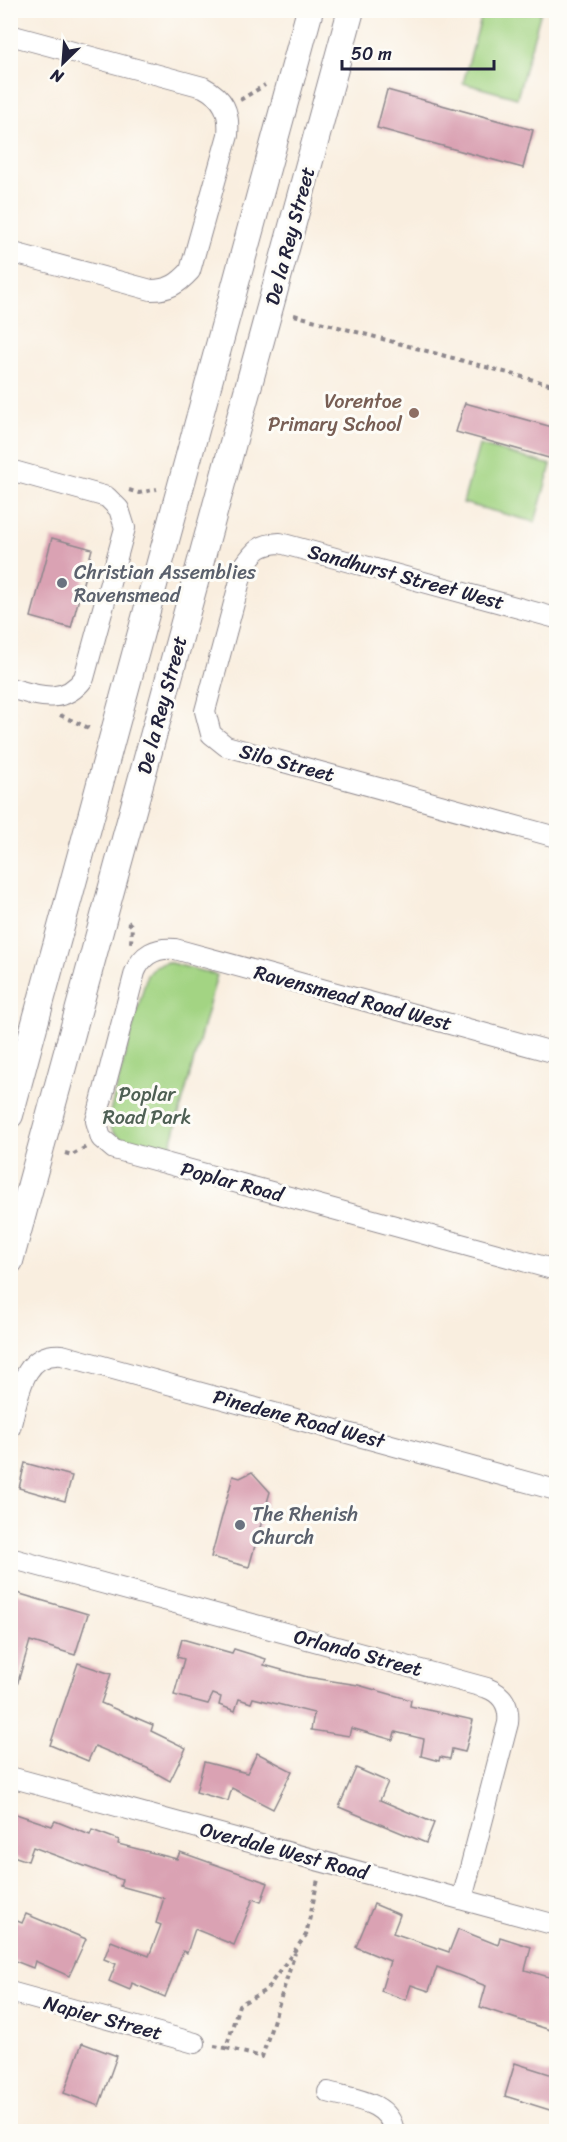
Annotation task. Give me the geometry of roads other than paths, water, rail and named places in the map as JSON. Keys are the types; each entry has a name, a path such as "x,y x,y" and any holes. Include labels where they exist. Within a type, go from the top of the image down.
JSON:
{"main road":[{"name":"De la Rey Street","path":"10,1115 310,10"},
{"name":"De la Rey Street","path":"10,1261 351,10"}],"street":[{"path":"10,35 203,87 215,93 225,106 230,119 228,135 195,252 189,271 179,283 164,290 151,290 10,252"},
{"path":"10,470 107,497 118,508 125,528 84,678 73,691 56,698 10,688"},
{"name":"Sandhurst Street West","path":"256,548 266,544 280,543 556,618"},
{"name":"Silo Street","path":"256,548 244,566 205,711 207,727 215,739 226,746 556,837"},
{"name":"Ravensmead Road West","path":"140,952 175,949 556,1053"},
{"name":"Poplar Road","path":"140,952 96,1121 101,1138 114,1149 556,1270"},
{"name":"Pinedene Road West","path":"10,1428 26,1373 41,1357 62,1355 556,1490"},
{"name":"Orlando Street","path":"10,1558 475,1685 500,1695 508,1707 508,1723 462,1899"},
{"name":"Overdale West Road","path":"10,1777 556,1925"},
{"name":"Napier Street","path":"10,1992 195,2043"},
{"path":"328,2092 382,2109 392,2121 394,2132"}],"place":[{"name":"Vorentoe Primary School","path":"414,413"},
{"name":"Christian Assemblies Ravensmead","path":"62,583"},
{"name":"The Rhenish Church","path":"240,1525"}],"park label":[{"name":"Poplar Road Park","path":"147,1106"}]}
